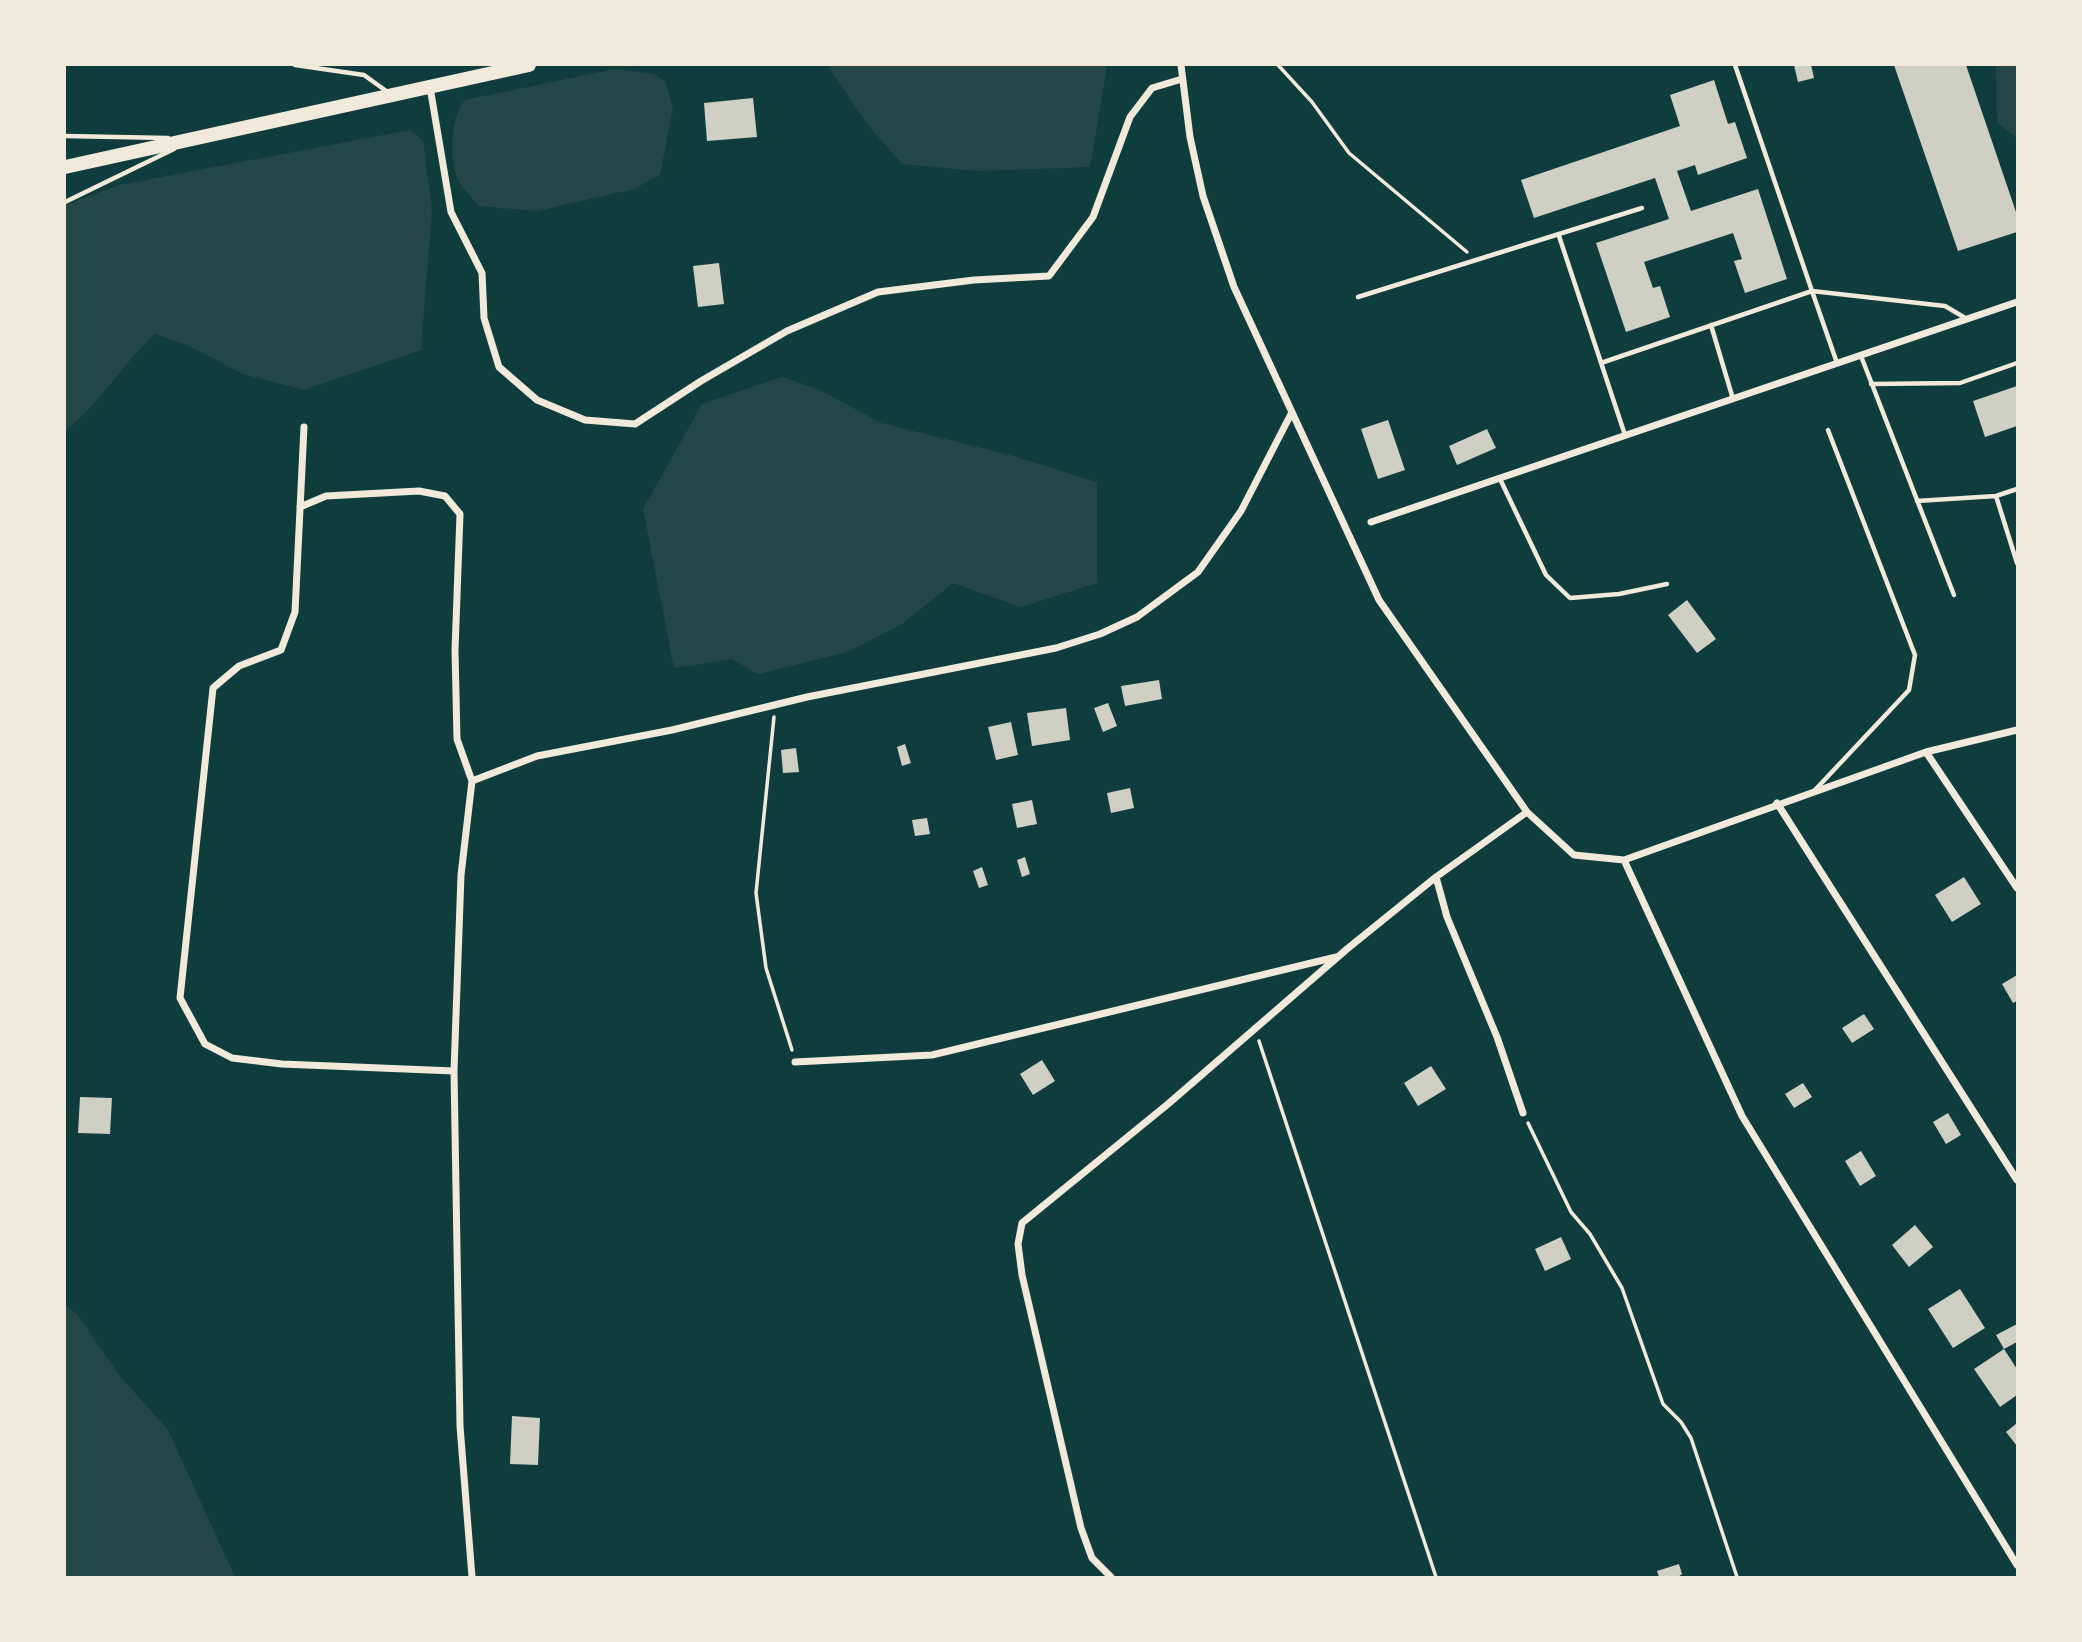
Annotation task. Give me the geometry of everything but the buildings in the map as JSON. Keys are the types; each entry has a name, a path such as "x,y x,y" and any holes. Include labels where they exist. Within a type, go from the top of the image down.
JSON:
{"main road":[{"path":"65,167 529,65"}],"street":[{"path":"1181,65 1203,196 1234,287 1379,600 1527,812 1574,855 1624,860 1777,803 1926,752 2017,730"},
{"path":"430,87 451,212 482,274 484,318 499,367 537,400 585,420 635,425 701,381 788,331 878,292 975,280 1049,276 1093,217 1130,117 1152,88 1182,79"},
{"path":"1371,522 2017,302"},
{"path":"472,781 537,756 673,730 775,705 1056,648 1100,634 1137,617 1198,572 1241,511 1291,414"},
{"path":"304,427 295,612 281,650 239,666 213,688 180,998 205,1044 232,1058 282,1063 454,1070"},
{"path":"300,507 326,496 419,491 445,496 460,514 455,650 457,739 472,781 461,875 454,1070 460,1426 472,1577"},
{"path":"1926,752 2017,888"},
{"path":"1777,803 2017,1180"},
{"path":"1111,1577 1092,1558 1071,1487 1022,1275 1018,1244 1022,1223 1255,1030 1337,957 1436,877 1527,812"},
{"path":"1624,860 1742,1116 2017,1565"},
{"path":"1436,877 1447,917 1497,1037 1522,1113"},
{"path":"795,1062 932,1055 1337,957"}],"lane":[{"path":"295,65 364,75 392,95"},
{"path":"1735,65 1838,363"},
{"path":"65,136 197,138"},
{"path":"65,202 197,138"},
{"path":"1358,297 1642,208"},
{"path":"1559,236 1625,435"},
{"path":"1601,363 1812,290 1944,306 1967,319"},
{"path":"1711,325 1733,398"},
{"path":"1860,355 1954,595"},
{"path":"1871,384 1961,383 2017,363"},
{"path":"1814,790 1909,690 1915,655 1828,430"},
{"path":"1499,478 1546,575 1570,598 1619,594 1667,584"},
{"path":"1917,501 1996,496 2017,489"},
{"path":"1996,496 2017,563"}],"path":[{"path":"1278,65 1312,102 1349,153 1478,261"},
{"path":"775,705 756,893 766,968 795,1062"},
{"path":"1255,1030 1436,1577"},
{"path":"1522,1113 1571,1212 1590,1234 1622,1288 1663,1404 1681,1422 1691,1438 1737,1577"}],"shaded area":[{"path":"827,65 1107,65 1090,167 979,171 902,164 868,125"},
{"path":"1996,65 2017,65 2017,138 1997,123"},
{"path":"615,69 654,74 666,82 673,108 660,175 634,189 537,211 479,206 461,185 454,166 454,129 465,100"},
{"path":"410,130 423,141 432,209 421,350 304,390 243,374 187,345 155,334 89,409 65,431 65,205 119,185"},
{"path":"782,377 820,390 881,423 1010,455 1097,482 1097,583 1021,607 953,583 902,624 848,652 758,674 732,659 674,668 643,509 702,404"},
{"path":"65,1305 77,1314 119,1375 168,1430 235,1577 65,1577"}]}
